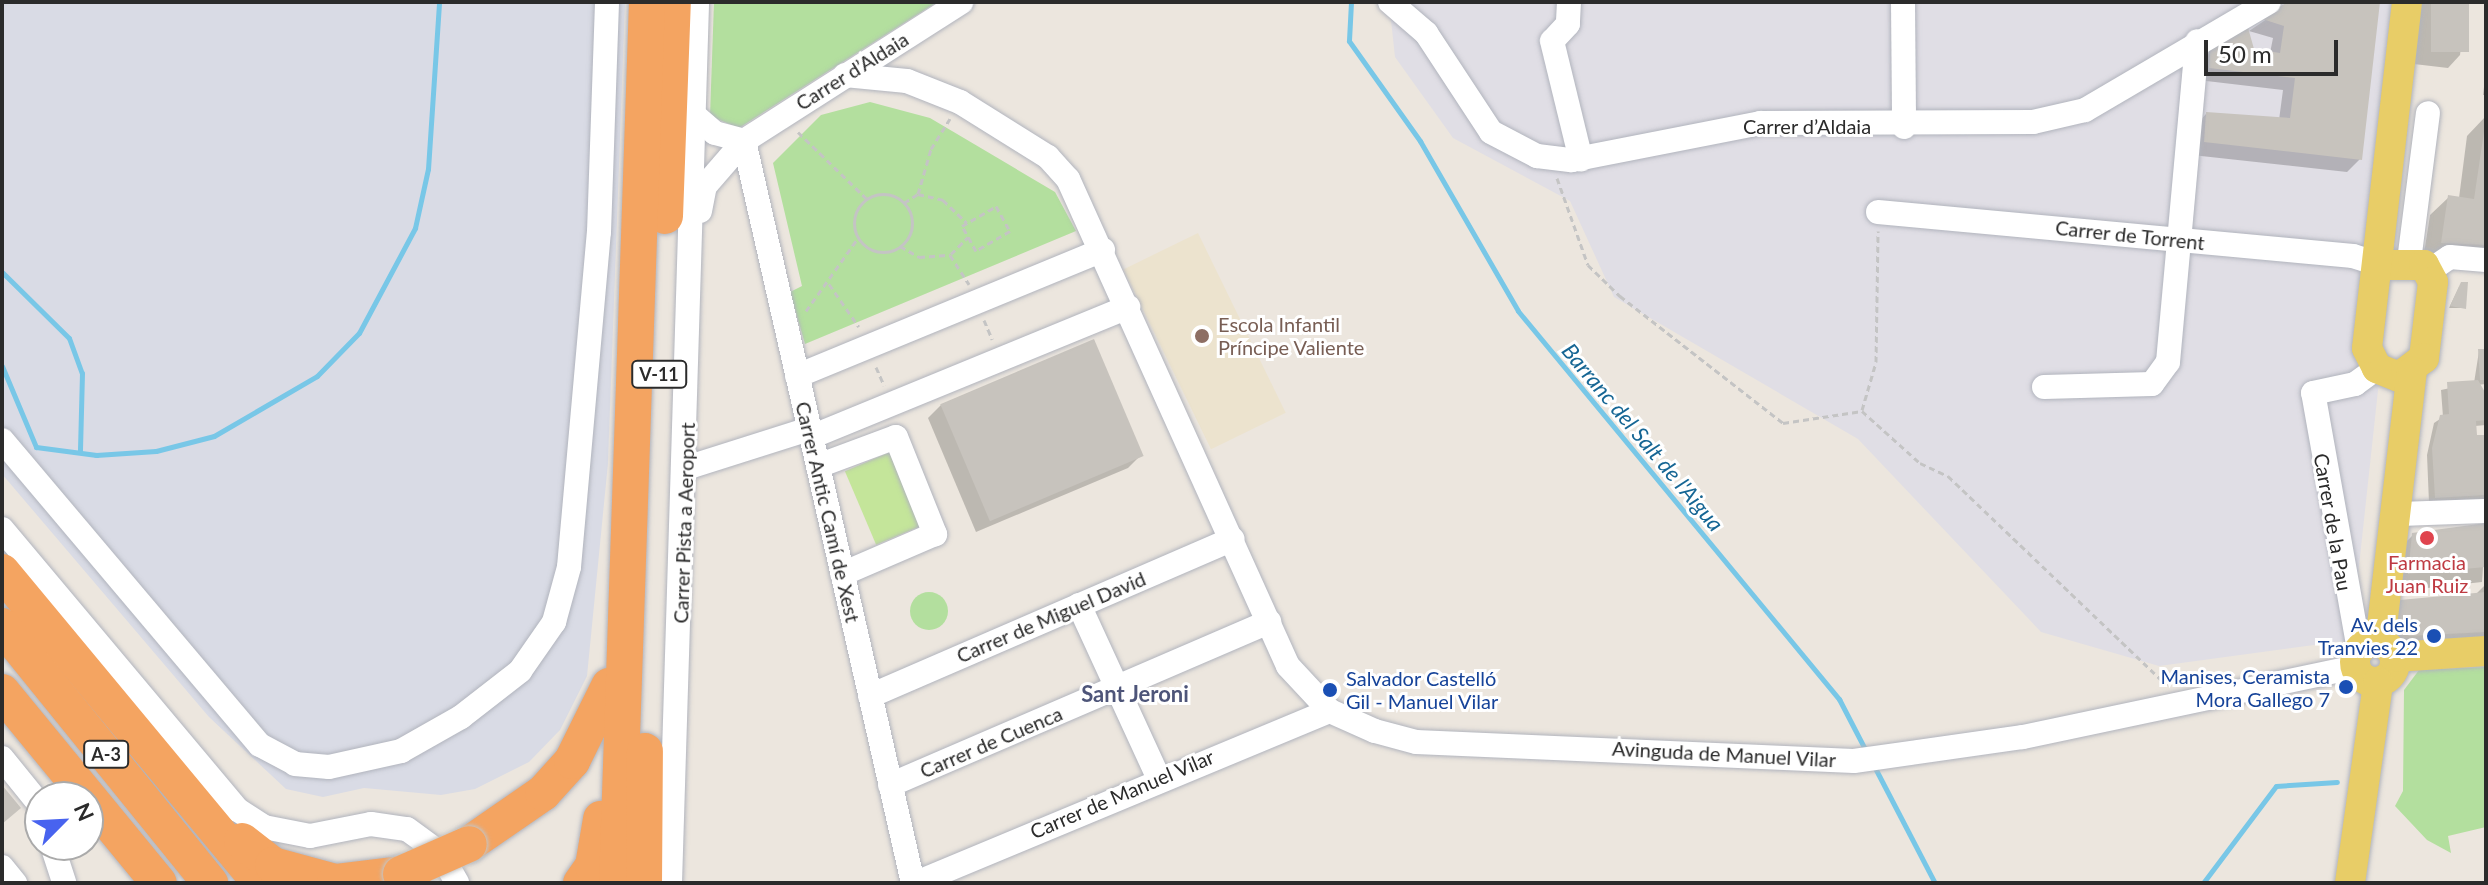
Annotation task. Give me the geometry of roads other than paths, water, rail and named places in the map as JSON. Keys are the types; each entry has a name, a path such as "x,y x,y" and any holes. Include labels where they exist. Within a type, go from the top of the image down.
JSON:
{"highway":[{"name":"V-11","path":"617,699 647,2"},
{"name":"V-11","path":"645,745 673,2"},
{"path":"2,572 260,883"},
{"name":"A-3","path":"2,626 210,883"},
{"name":"A-3","path":"2,692 159,883"},
{"path":"120,713 216,817 273,865 335,882 416,878 469,844 543,793 572,761 617,699"},
{"path":"581,883 600,844 617,699"},
{"path":"617,699 617,883"},
{"path":"633,883 645,745"},
{"path":"644,883 645,745"}],"main road":[{"path":"2350,883 2373,660 2398,514 2412,372 2424,358 2406,265 2382,179 2407,2"},
{"path":"2406,265 2367,348 2377,368 2387,376 2412,372"},
{"path":"2373,660 2486,651"}],"street":[{"path":"2,440 260,745 295,764 329,767 401,751 461,717 520,671 554,622 569,567 599,232 607,2"},
{"name":"Carrer Pista a Aeroport","path":"670,883 686,468 697,2"},
{"name":"Carrer d’Aldaia","path":"692,249 705,186 744,141 961,2"},
{"path":"1569,2 1568,24 1552,41 1581,160"},
{"path":"1903,2 1904,127"},
{"name":"Carrer d’Aldaia","path":"1400,8 1491,132 1551,159 1581,160 1746,125 1904,127 2033,122 2085,110 2197,41 2269,2"},
{"path":"2044,387 2152,384 2168,362 2197,41"},
{"path":"845,75 907,81 960,102 1048,157 1068,179 1103,250 1269,622 1304,690 1330,711"},
{"path":"2428,113 2406,265 2450,257 2486,260"},
{"path":"693,114 715,133 744,141"},
{"name":"Carrer Antic Camí de Xest","path":"744,141 879,735 892,733 900,781"},
{"name":"Carrer de Torrent","path":"1878,212 2406,265"},
{"path":"797,376 1103,250"},
{"path":"686,468 810,433 1128,307"},
{"name":"Carrer de la Pau","path":"2373,660 2313,393 2355,384 2377,368"},
{"path":"818,466 896,437 935,534 842,574"},
{"path":"2398,514 2486,511"},
{"path":"2,529 238,810 264,827 310,836 371,824 407,829 430,844 457,883"},
{"name":"Carrer de Miguel David","path":"870,696 1232,539"},
{"path":"1079,605 1158,777"},
{"name":"Carrer de Cuenca","path":"900,781 1269,622"},
{"name":"Avinguda de Manuel Vilar","path":"1330,711 1416,742 1854,761 1916,755 2180,707 2373,660"},
{"name":"Carrer de Manuel Vilar","path":"914,883 1158,777 1330,711"},
{"path":"2,758 24,785"},
{"path":"900,781 914,883"},
{"path":"416,878 430,844"},
{"path":"57,861 64,883"},
{"path":"2,867 15,883"}],"waterway":[{"path":"2,366 36,447 96,455 156,451 214,436 317,376 359,333 415,228 428,169 439,2"},
{"name":"Barranc del Salt de l'Aigua","path":"1351,2 1349,41 1420,141 1518,311 1839,699 1867,753"},
{"path":"2,272 69,338 82,373 80,452"},
{"name":"Barranc del Salt de l'Aigua","path":"1874,766 1935,883"},
{"path":"2203,883 2276,786 2337,782"}],"place":[{"name":"Escola Infantil Príncipe Valiente","path":"1202,336"},
{"name":"Farmacia Juan Ruiz","path":"2427,538"},
{"name":"Av. dels Tranvies 22","path":"2434,636"},
{"name":"Manises, Ceramista Mora Gallego 7","path":"2346,687"},
{"name":"Salvador Castelló Gil - Manuel Vilar","path":"1330,690"}],"district":[{"name":"Sant Jeroni","path":"1135,694"}]}
